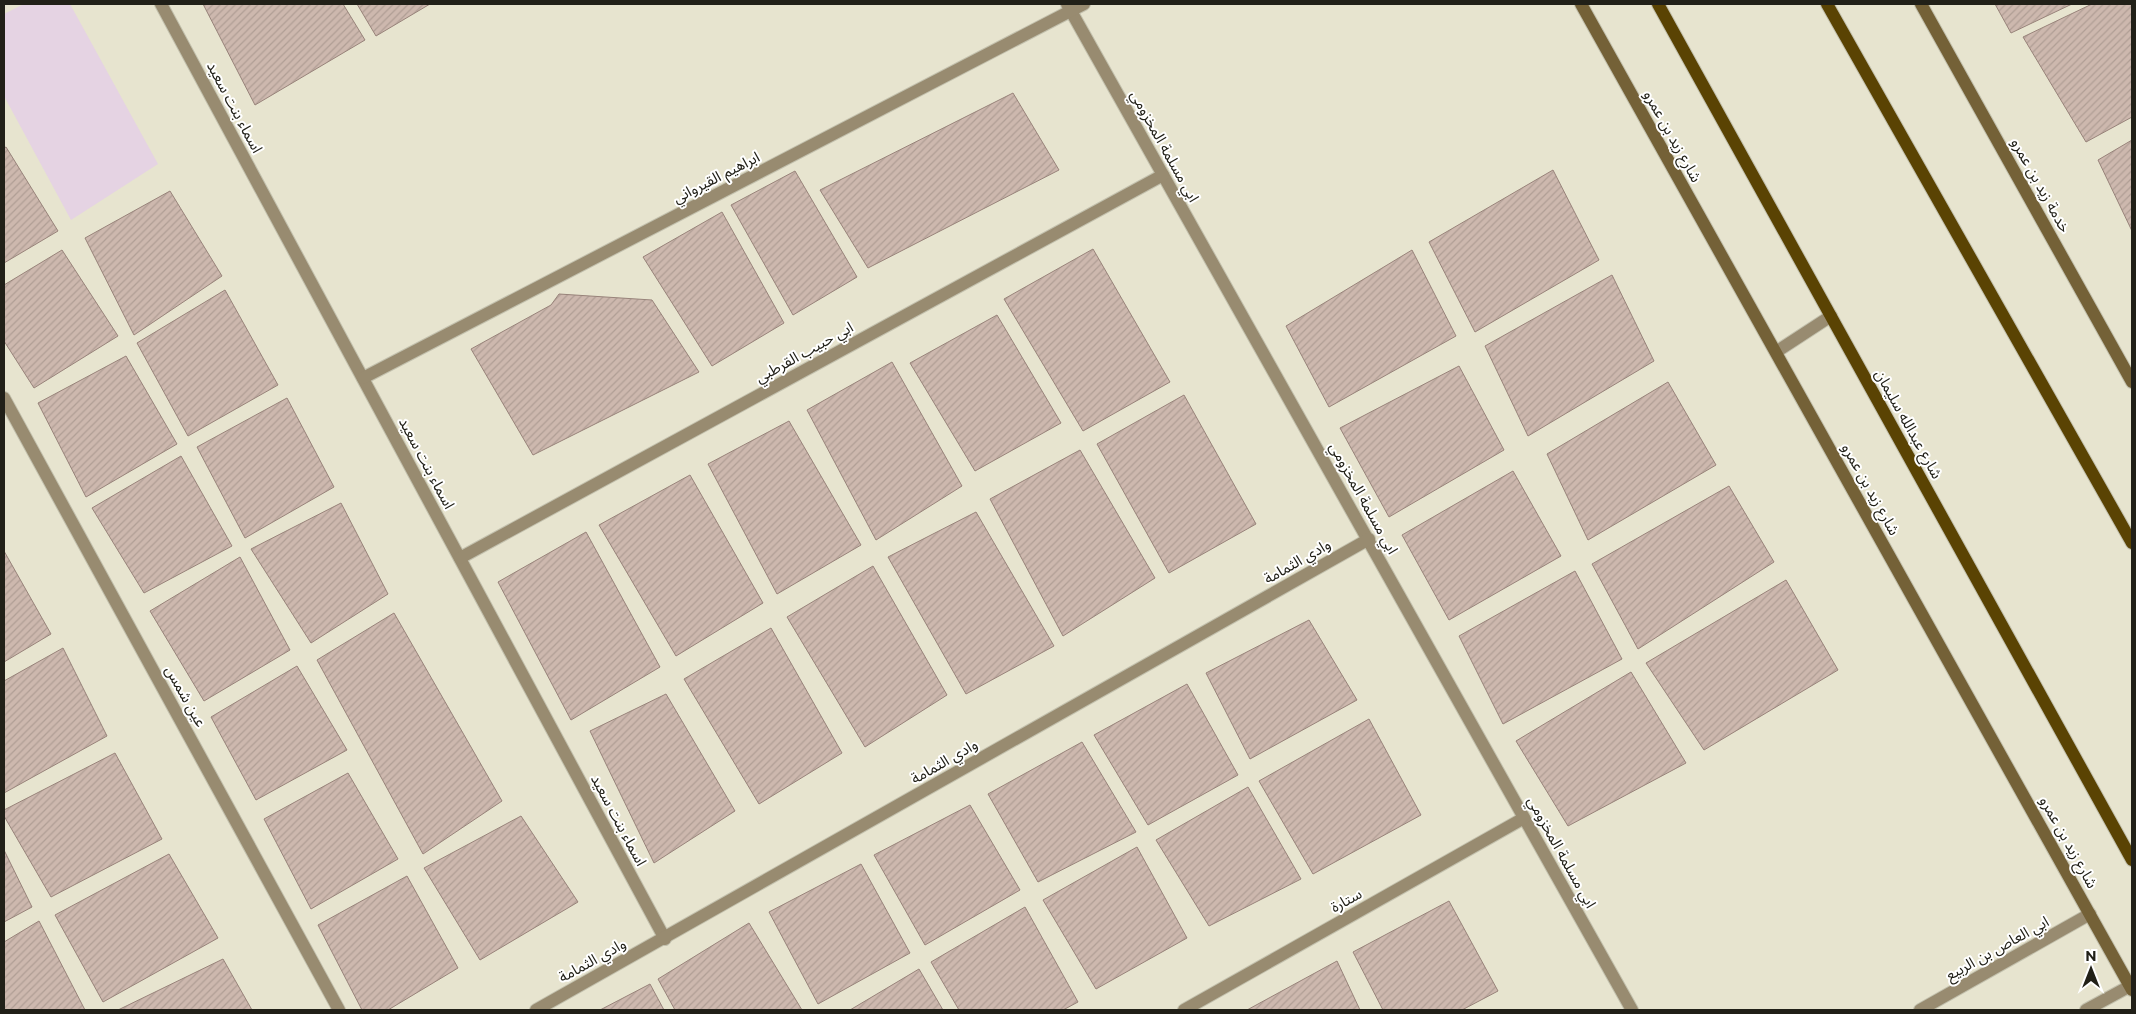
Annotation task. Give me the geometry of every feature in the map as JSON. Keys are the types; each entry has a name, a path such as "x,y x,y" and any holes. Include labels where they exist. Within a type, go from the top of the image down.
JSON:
{"main road":[{"name":"شارع زيد بن عمرو","path":"1581,4 2131,988"},
{"name":"شارع عبدالله سليمان","path":"1658,4 2132,860"},
{"path":"1827,4 2132,543"},
{"name":"خدمة زيد بن عمرو","path":"1921,4 2132,382"}],"street":[{"name":"اسماء بنت سعيد","path":"161,4 665,939"},
{"name":"ابراهيم القيرواني","path":"363,378 1069,8 1084,4"},
{"name":"ابي مسلمة المخزومي","path":"1069,8 1369,538 1632,1010"},
{"name":"ابي حبيب القرطبي","path":"460,558 1163,176"},
{"path":"1776,352 1831,316"},
{"name":"عين شمس","path":"4,398 339,1010"},
{"name":"وادي الثمامة","path":"536,1010 665,939 1369,538"},
{"name":"ستارة","path":"1184,1010 1524,818"},
{"name":"ابي العاص بن الربيع","path":"1920,1010 2090,914"},
{"path":"2086,1010 2131,988"}],"shaded area":[{"path":"24,4 70,4 158,164 71,220 4,96 4,14"}],"building":[{"path":"203,4 343,4 365,40 255,105"},
{"path":"357,4 430,4 376,36"},
{"path":"1995,4 2072,4 2011,33"},
{"path":"2092,4 2132,4 2132,117 2086,142 2023,37"},
{"path":"1013,93 1059,170 868,268 820,190"},
{"path":"2132,140 2132,231 2098,160"},
{"path":"6,147 58,231 4,263 4,148"},
{"path":"1553,170 1599,260 1475,332 1429,242"},
{"path":"795,171 857,277 793,315 731,205"},
{"path":"170,191 222,276 134,335 85,238"},
{"path":"722,212 784,323 712,366 643,257"},
{"path":"1093,249 1170,382 1083,431 1004,299"},
{"path":"62,250 118,336 34,388 4,341 4,285"},
{"path":"1412,250 1456,336 1329,407 1286,326"},
{"path":"1612,275 1654,361 1528,436 1485,346"},
{"path":"225,290 278,385 188,436 137,343"},
{"path":"559,294 652,300 699,372 533,455 471,349 551,305"},
{"path":"997,315 1061,423 975,471 910,363"},
{"path":"126,356 177,444 86,497 38,403"},
{"path":"892,362 962,486 876,540 807,410"},
{"path":"1459,366 1504,450 1389,517 1340,428"},
{"path":"1668,382 1716,465 1588,540 1547,454"},
{"path":"1184,395 1256,524 1169,573 1097,444"},
{"path":"287,398 334,487 245,538 197,447"},
{"path":"789,421 861,545 777,594 708,464"},
{"path":"1080,450 1155,578 1063,636 990,499"},
{"path":"181,456 232,546 144,593 92,508"},
{"path":"1513,471 1561,556 1449,620 1402,535"},
{"path":"690,475 763,603 676,656 599,525"},
{"path":"1729,486 1774,562 1638,649 1592,564"},
{"path":"341,503 388,594 311,643 251,549"},
{"path":"976,512 1054,646 966,694 888,557"},
{"path":"586,532 660,667 571,720 498,582"},
{"path":"4,551 51,634 4,662"},
{"path":"240,557 290,650 204,701 150,611"},
{"path":"873,566 947,695 865,747 787,617"},
{"path":"1575,571 1622,659 1503,724 1459,636"},
{"path":"1786,580 1838,670 1704,750 1646,663"},
{"path":"394,613 502,801 423,854 317,660"},
{"path":"1309,620 1357,700 1250,759 1206,673"},
{"path":"771,628 842,753 759,804 684,679"},
{"path":"63,648 107,736 4,793 4,681"},
{"path":"297,666 347,750 256,800 211,717"},
{"path":"1631,672 1686,763 1568,826 1516,741"},
{"path":"1187,684 1238,775 1148,825 1094,735"},
{"path":"666,694 735,811 654,863 590,731"},
{"path":"1369,719 1421,815 1313,874 1259,781"},
{"path":"1082,742 1136,832 1038,882 988,794"},
{"path":"115,753 162,839 51,897 4,816 4,810"},
{"path":"348,773 398,859 311,909 264,819"},
{"path":"1248,787 1301,879 1209,926 1156,840"},
{"path":"970,805 1020,890 925,945 874,855"},
{"path":"521,816 578,902 480,960 424,868"},
{"path":"1137,847 1187,938 1096,989 1043,900"},
{"path":"4,850 32,907 4,922"},
{"path":"169,854 218,938 103,1002 55,915"},
{"path":"861,864 910,953 818,1004 769,912"},
{"path":"407,876 458,968 388,1010 362,1010 318,925"},
{"path":"1449,901 1498,991 1462,1010 1383,1010 1353,952"},
{"path":"1025,907 1078,1002 1063,1010 959,1010 931,962"},
{"path":"39,921 85,1010 4,1010 4,942"},
{"path":"749,923 802,1010 675,1010 658,979"},
{"path":"223,959 252,1010 118,1010"},
{"path":"1337,961 1360,1010 1247,1010"},
{"path":"919,969 943,1010 850,1010"},
{"path":"650,984 664,1010 600,1010"}]}
